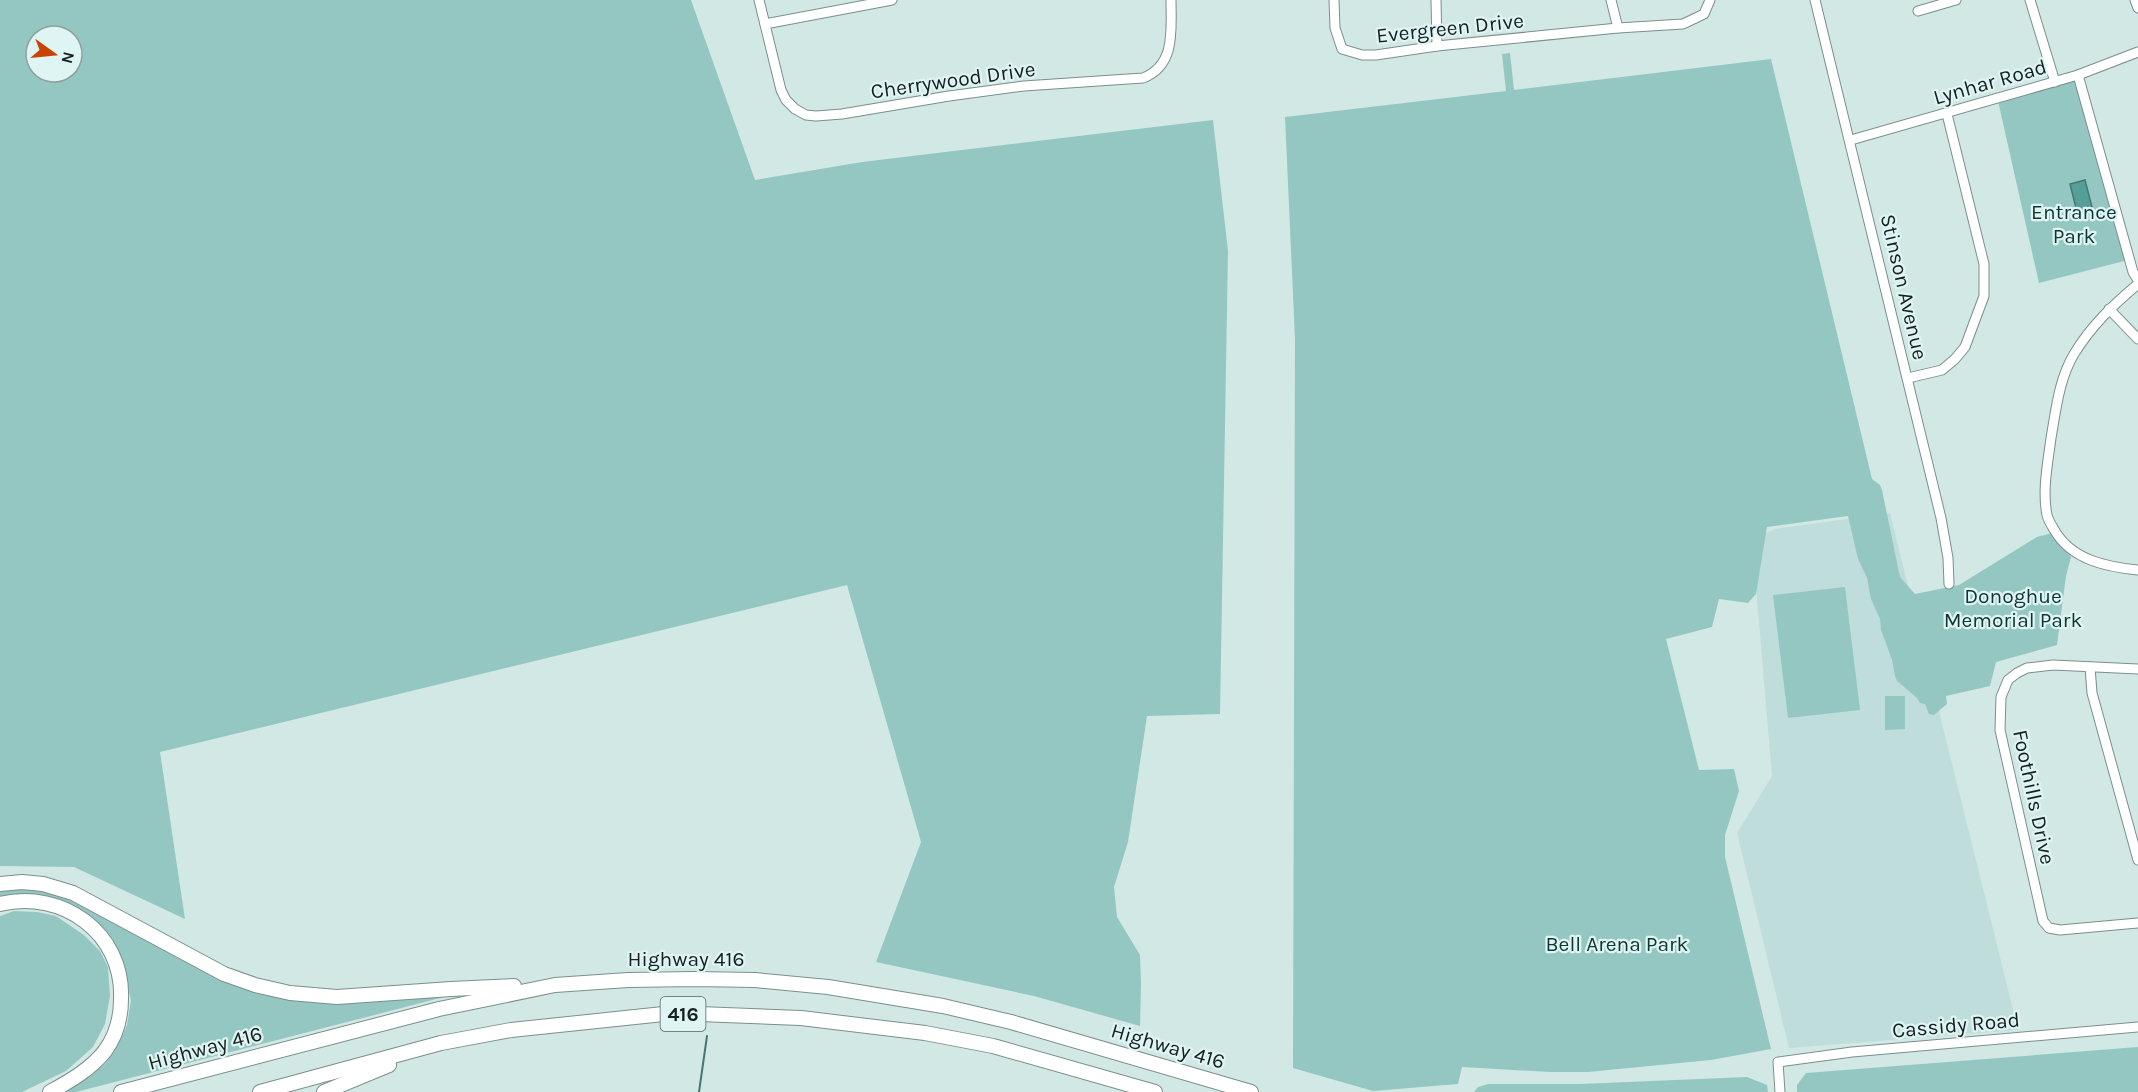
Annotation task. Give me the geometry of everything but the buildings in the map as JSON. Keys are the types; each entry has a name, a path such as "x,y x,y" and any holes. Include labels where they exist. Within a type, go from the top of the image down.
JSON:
{"highway":[{"path":"0,884 22,882 43,884 73,893 224,974 255,985 290,993 337,997 555,985"},
{"path":"0,904 30,900 62,907 97,932 108,946 118,968 122,988 121,1011 117,1027 106,1050 80,1074 50,1092"},
{"name":"Highway 416","path":"121,1092 439,1009 555,985 628,980 695,979 755,980 828,987 943,1006 1011,1022 1251,1092"},
{"name":"416","path":"260,1092 441,1043 511,1030 673,1013 801,1018 925,1033 993,1046 1155,1092"},
{"path":"324,1092 441,1043"}],"street":[{"name":"Cherrywood Drive","path":"759,0 781,90 786,100 795,109 806,115 816,116 1024,86 1143,78 1154,74 1162,66 1171,43 1171,0"},
{"path":"765,24 892,0"},
{"name":"Evergreen Drive","path":"1334,0 1335,28 1342,50 1362,55 1618,28 1683,24 1704,14 1710,0"},
{"path":"1436,0 1437,46"},
{"path":"1611,0 1618,28"},
{"name":"Stinson Avenue","path":"1815,0 1851,140 1941,518 1948,558 1949,584"},
{"path":"1918,11 1956,0"},
{"path":"2030,0 2055,82"},
{"path":"2135,0 2138,8"},
{"name":"Lynhar Road","path":"1851,140 2078,75 2138,52"},
{"path":"2078,75 2133,272 2138,282 2096,323 2073,356 2057,398 2046,470 2047,517 2061,541 2078,555 2091,561 2138,570"},
{"path":"1908,378 1942,370 1955,359 1965,347 1984,296 1984,264 1947,114"},
{"path":"2109,309 2138,339"},
{"name":"Foothills Drive","path":"2138,669 2053,665 2027,668 2008,680 2001,697 2000,730 2043,921 2049,928 2060,930 2138,923"},
{"path":"2090,667 2092,693 2138,860"},
{"name":"Cassidy Road","path":"1780,1092 1778,1062 2138,1027"}],"shaded area":[{"path":"2085,180 2092,207 2077,212 2070,184"},
{"path":"1890,513 2018,1030 1789,1048 1737,833 1772,776 1752,540 1775,529"}],"green space":[{"path":"0,0 691,0 755,180 862,162 1213,120 1228,251 1220,714 1147,716 1128,842 1114,887 1117,917 1140,955 1140,1026 1034,996 876,962 921,842 847,585 160,752 185,919 74,867 0,866"},
{"path":"1510,53 1514,90 1771,59 1872,479 1880,485 1882,490 1900,577 1915,594 1959,585 2037,537 2052,533 2071,557 2066,576 2057,645 1996,662 1990,686 1946,696 1947,704 1934,715 1929,714 1925,704 1920,703 1897,681 1881,630 1880,619 1871,599 1867,578 1858,559 1848,516 1767,527 1756,594 1748,603 1719,599 1712,627 1666,639 1699,770 1734,769 1739,791 1725,835 1725,857 1771,1049 1711,1060 1588,1072 1462,1067 1458,1084 1373,1091 1293,1068 1295,339 1285,117 1506,91 1502,54"},
{"name":"Entrance Park","path":"2083,78 2132,259 2039,283 1998,101"},
{"path":"1845,587 1860,710 1788,718 1773,595"},
{"path":"1885,696 1905,696 1905,729 1885,730"},
{"path":"41,889 63,894 243,987 448,996 76,1092 61,1092 91,1076 106,1063 127,1025 131,1000 122,963 111,941 94,920 80,911 0,900 0,890"},
{"path":"14,911 56,916 84,935 100,951 108,967 110,996 105,1024 93,1047 66,1071 22,1092 0,1092 0,916"},
{"path":"2138,1047 2138,1092 1797,1092 1797,1085 1806,1073"},
{"path":"1747,1077 1767,1085 1768,1092 1474,1092 1478,1087 1488,1084 1580,1084"}],"waterway":[{"path":"699,1092 707,1036"}],"park label":[{"name":"Donoghue Memorial Park","path":"2013,608"},
{"name":"Bell Arena Park","path":"1617,944"}]}
